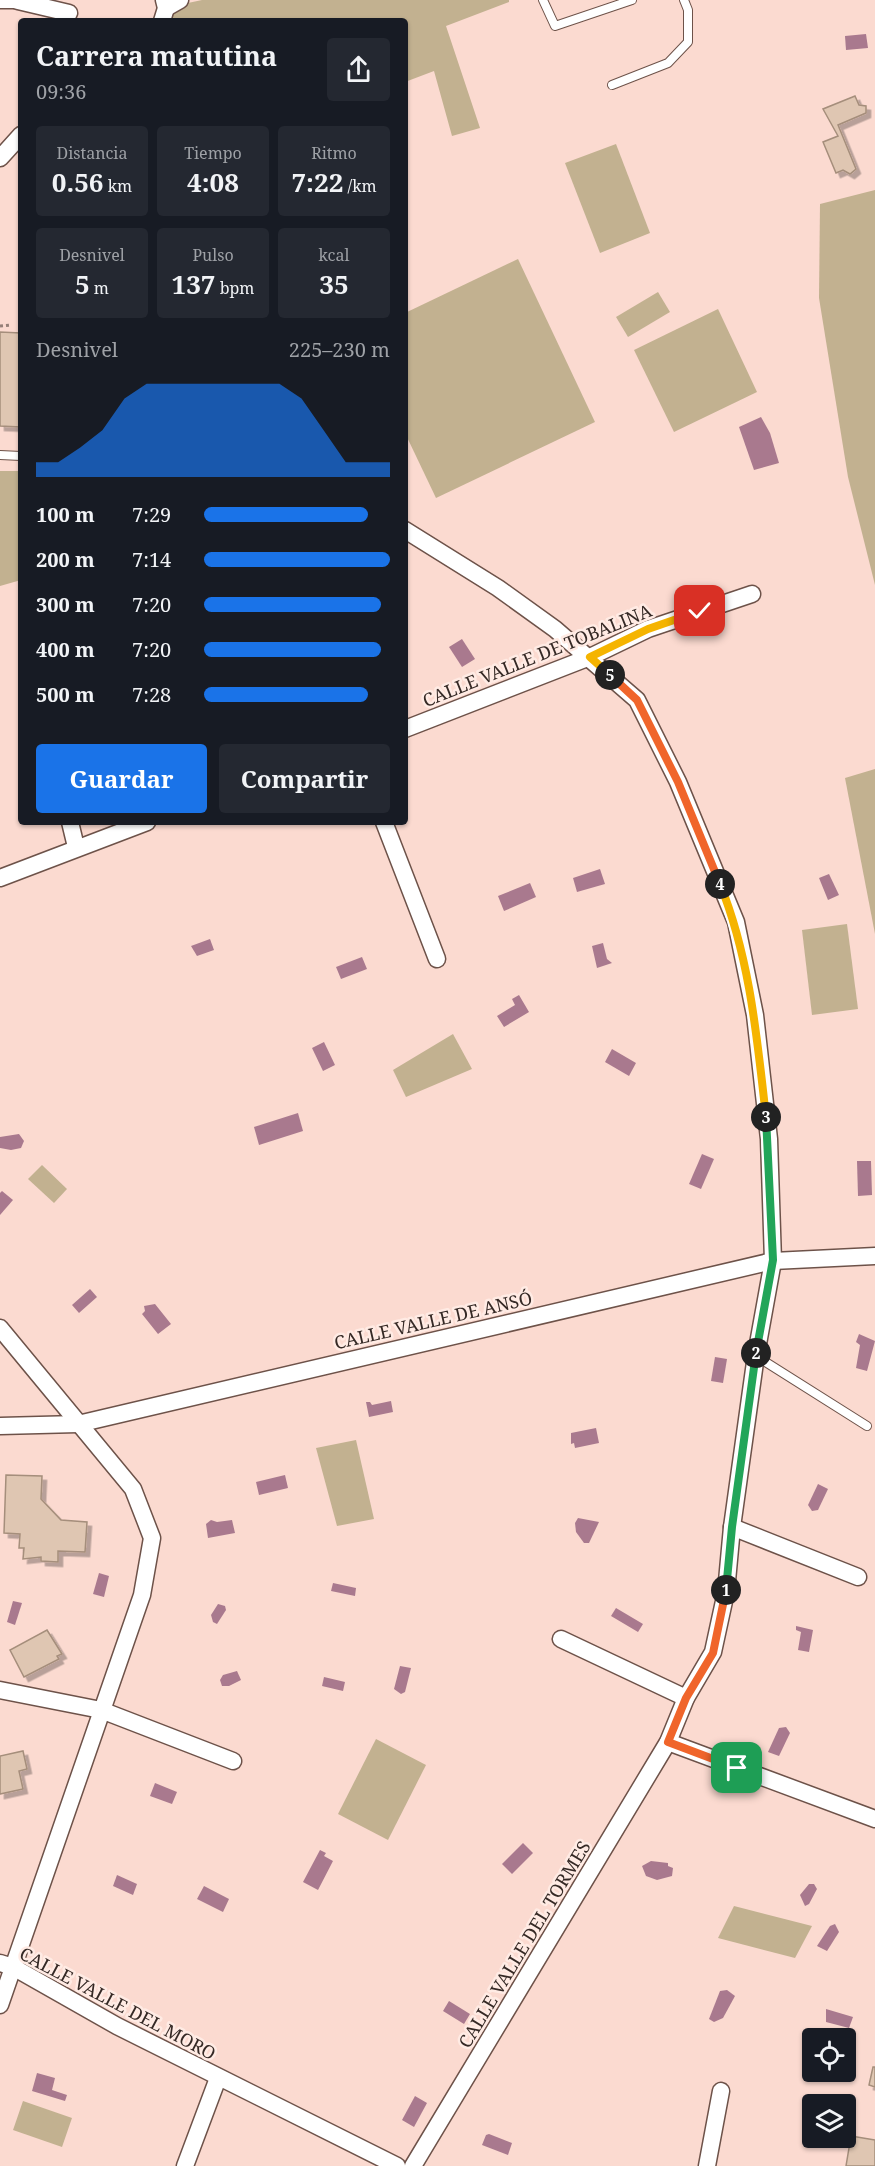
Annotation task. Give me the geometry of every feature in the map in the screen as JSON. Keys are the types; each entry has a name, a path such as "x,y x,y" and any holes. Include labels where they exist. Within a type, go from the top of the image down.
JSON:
{"street":[{"path":"0,0 20,1 71,11"},
{"path":"0,158 18,138"},
{"name":"CALLE VALLE DEL TORMES","path":"408,532 498,588 590,657 637,700 678,782 736,922 755,1015 769,1139 773,1260 756,1356 732,1527 726,1592 713,1653 686,1698 668,1742 413,2166"},
{"name":"CALLE VALLE DE TOBALINA","path":"408,728 590,657 648,629 752,594"},
{"path":"71,825 76,847"},
{"path":"0,878 138,825"},
{"path":"385,825 438,959"},
{"name":"CALLE VALLE DE ANSÓ","path":"0,1426 78,1424 773,1260 875,1256"},
{"path":"0,1328 133,1489 152,1538 142,1595 6,1965 0,2005"},
{"path":"732,1527 858,1577"},
{"path":"561,1639 686,1698"},
{"path":"0,1690 101,1710 233,1761"},
{"path":"668,1742 875,1819"},
{"name":"CALLE VALLE DEL MORO","path":"6,1965 218,2078 397,2166"},
{"name":"CALLE VALLE DEL MORO","path":"185,2166 218,2078"},
{"path":"707,2166 721,2091"}],"lane":[{"path":"543,0 555,26 632,0"},
{"path":"612,85 668,63 688,42 688,10 684,0"},
{"path":"0,455 18,456"},
{"path":"756,1356 867,1426"}],"path":[{"path":"0,326 11,324"}],"shaded area":[{"path":"202,0 509,0 509,2 446,26 480,128 452,136 434,71 408,81 408,18 171,18 174,6"},
{"path":"866,34 868,48 846,50 845,36"},
{"path":"616,144 650,233 600,253 565,163"},
{"path":"875,190 875,585 848,477 819,298 820,204"},
{"path":"518,259 595,422 436,498 408,439 408,312"},
{"path":"658,292 670,312 628,337 616,317"},
{"path":"718,309 757,392 674,432 634,350"},
{"path":"761,417 770,433 779,463 754,470 739,427"},
{"path":"0,471 18,471 18,581 0,586"},
{"path":"462,639 475,659 462,667 449,647"},
{"path":"875,769 875,934 845,778"},
{"path":"600,869 605,884 577,892 573,878"},
{"path":"829,874 839,895 828,900 819,878"},
{"path":"530,883 536,897 504,911 498,896"},
{"path":"847,924 858,1009 812,1015 802,930"},
{"path":"210,939 214,950 197,956 191,946"},
{"path":"603,943 607,959 612,963 597,968 592,946"},
{"path":"362,957 367,969 341,979 336,967"},
{"path":"519,995 529,1012 504,1027 497,1016 515,1005 512,999"},
{"path":"453,1034 472,1069 406,1097 393,1070"},
{"path":"324,1042 335,1065 323,1071 312,1048"},
{"path":"612,1049 636,1063 629,1076 605,1062"},
{"path":"298,1113 303,1131 259,1145 254,1127"},
{"path":"19,1134 24,1141 21,1148 11,1150 0,1148 0,1137"},
{"path":"702,1154 714,1159 701,1189 689,1184"},
{"path":"857,1161 871,1161 872,1195 858,1196"},
{"path":"42,1165 67,1189 54,1203 28,1179"},
{"path":"2,1191 13,1200 0,1215 0,1193"},
{"path":"90,1289 97,1297 79,1313 72,1305"},
{"path":"155,1304 171,1324 158,1334 142,1314 145,1311 144,1306"},
{"path":"859,1334 875,1341 867,1371 856,1368 860,1345 856,1342"},
{"path":"715,1357 727,1359 723,1383 711,1381"},
{"path":"391,1401 393,1412 369,1417 366,1402 372,1405"},
{"path":"596,1428 599,1443 575,1448 574,1443 571,1444 571,1433"},
{"path":"356,1440 374,1519 337,1526 316,1448"},
{"path":"285,1475 288,1488 259,1495 256,1482"},
{"path":"818,1484 828,1489 818,1510 812,1511 808,1505"},
{"path":"578,1518 599,1522 589,1543 584,1543 576,1532 575,1523"},
{"path":"211,1520 217,1522 232,1520 235,1533 208,1538 206,1524"},
{"path":"99,1573 109,1576 104,1597 93,1594"},
{"path":"333,1583 356,1588 355,1596 331,1591"},
{"path":"13,1601 22,1603 15,1625 7,1622"},
{"path":"218,1604 225,1606 226,1610 217,1624 213,1622 211,1615"},
{"path":"616,1608 643,1624 638,1632 611,1616"},
{"path":"796,1626 813,1630 809,1652 798,1650 801,1632 796,1630"},
{"path":"400,1666 411,1668 405,1692 401,1694 394,1689"},
{"path":"237,1671 241,1680 229,1686 222,1686 220,1680 223,1675"},
{"path":"324,1677 345,1682 343,1691 322,1686"},
{"path":"786,1727 790,1733 779,1756 768,1752 779,1728"},
{"path":"376,1739 426,1765 388,1840 338,1814"},
{"path":"155,1783 177,1792 172,1804 150,1796"},
{"path":"523,1843 533,1853 512,1874 502,1864"},
{"path":"320,1850 326,1853 324,1856 333,1861 318,1890 303,1882"},
{"path":"651,1861 668,1863 668,1866 673,1868 672,1876 657,1880 646,1876 642,1866"},
{"path":"117,1875 137,1884 133,1895 113,1886"},
{"path":"809,1884 814,1884 817,1889 809,1904 805,1906 800,1895"},
{"path":"204,1886 229,1899 223,1912 197,1899"},
{"path":"734,1906 812,1926 795,1958 718,1938"},
{"path":"835,1924 839,1932 827,1951 817,1946 830,1926"},
{"path":"727,1990 735,1996 723,2018 714,2022 709,2019 720,1991"},
{"path":"449,2001 470,2014 464,2024 443,2011"},
{"path":"826,2009 853,2017 849,2028 826,2022"},
{"path":"37,2073 55,2078 52,2090 67,2095 65,2101 32,2091"},
{"path":"415,2096 427,2103 414,2127 402,2120"},
{"path":"23,2101 72,2118 62,2147 13,2130"},
{"path":"489,2134 512,2143 508,2155 482,2145 486,2135"}],"building":[{"path":"855,96 859,105 866,106 866,113 838,125 856,169 850,174 843,170 836,173 823,142 838,136 823,109"},
{"path":"0,332 18,333 18,427 0,426"},
{"path":"6,1475 42,1476 41,1499 61,1520 87,1522 85,1552 58,1551 58,1562 41,1561 41,1557 23,1559 24,1548 19,1548 20,1534 4,1533"},
{"path":"47,1630 62,1654 57,1656 59,1659 24,1677 10,1650"},
{"path":"23,1751 27,1769 19,1771 23,1789 0,1794 0,1756"},
{"path":"873,2067 875,2067 875,2087 869,2085"},
{"path":"856,2137 875,2140 875,2166 846,2166 849,2148 856,2148"}],"route":[{"path":"700,611 648,629 590,657 637,700 678,782 736,922 755,1015 769,1139 773,1260 756,1356 732,1527 726,1592 713,1653 686,1698 668,1742 737,1768"}]}
